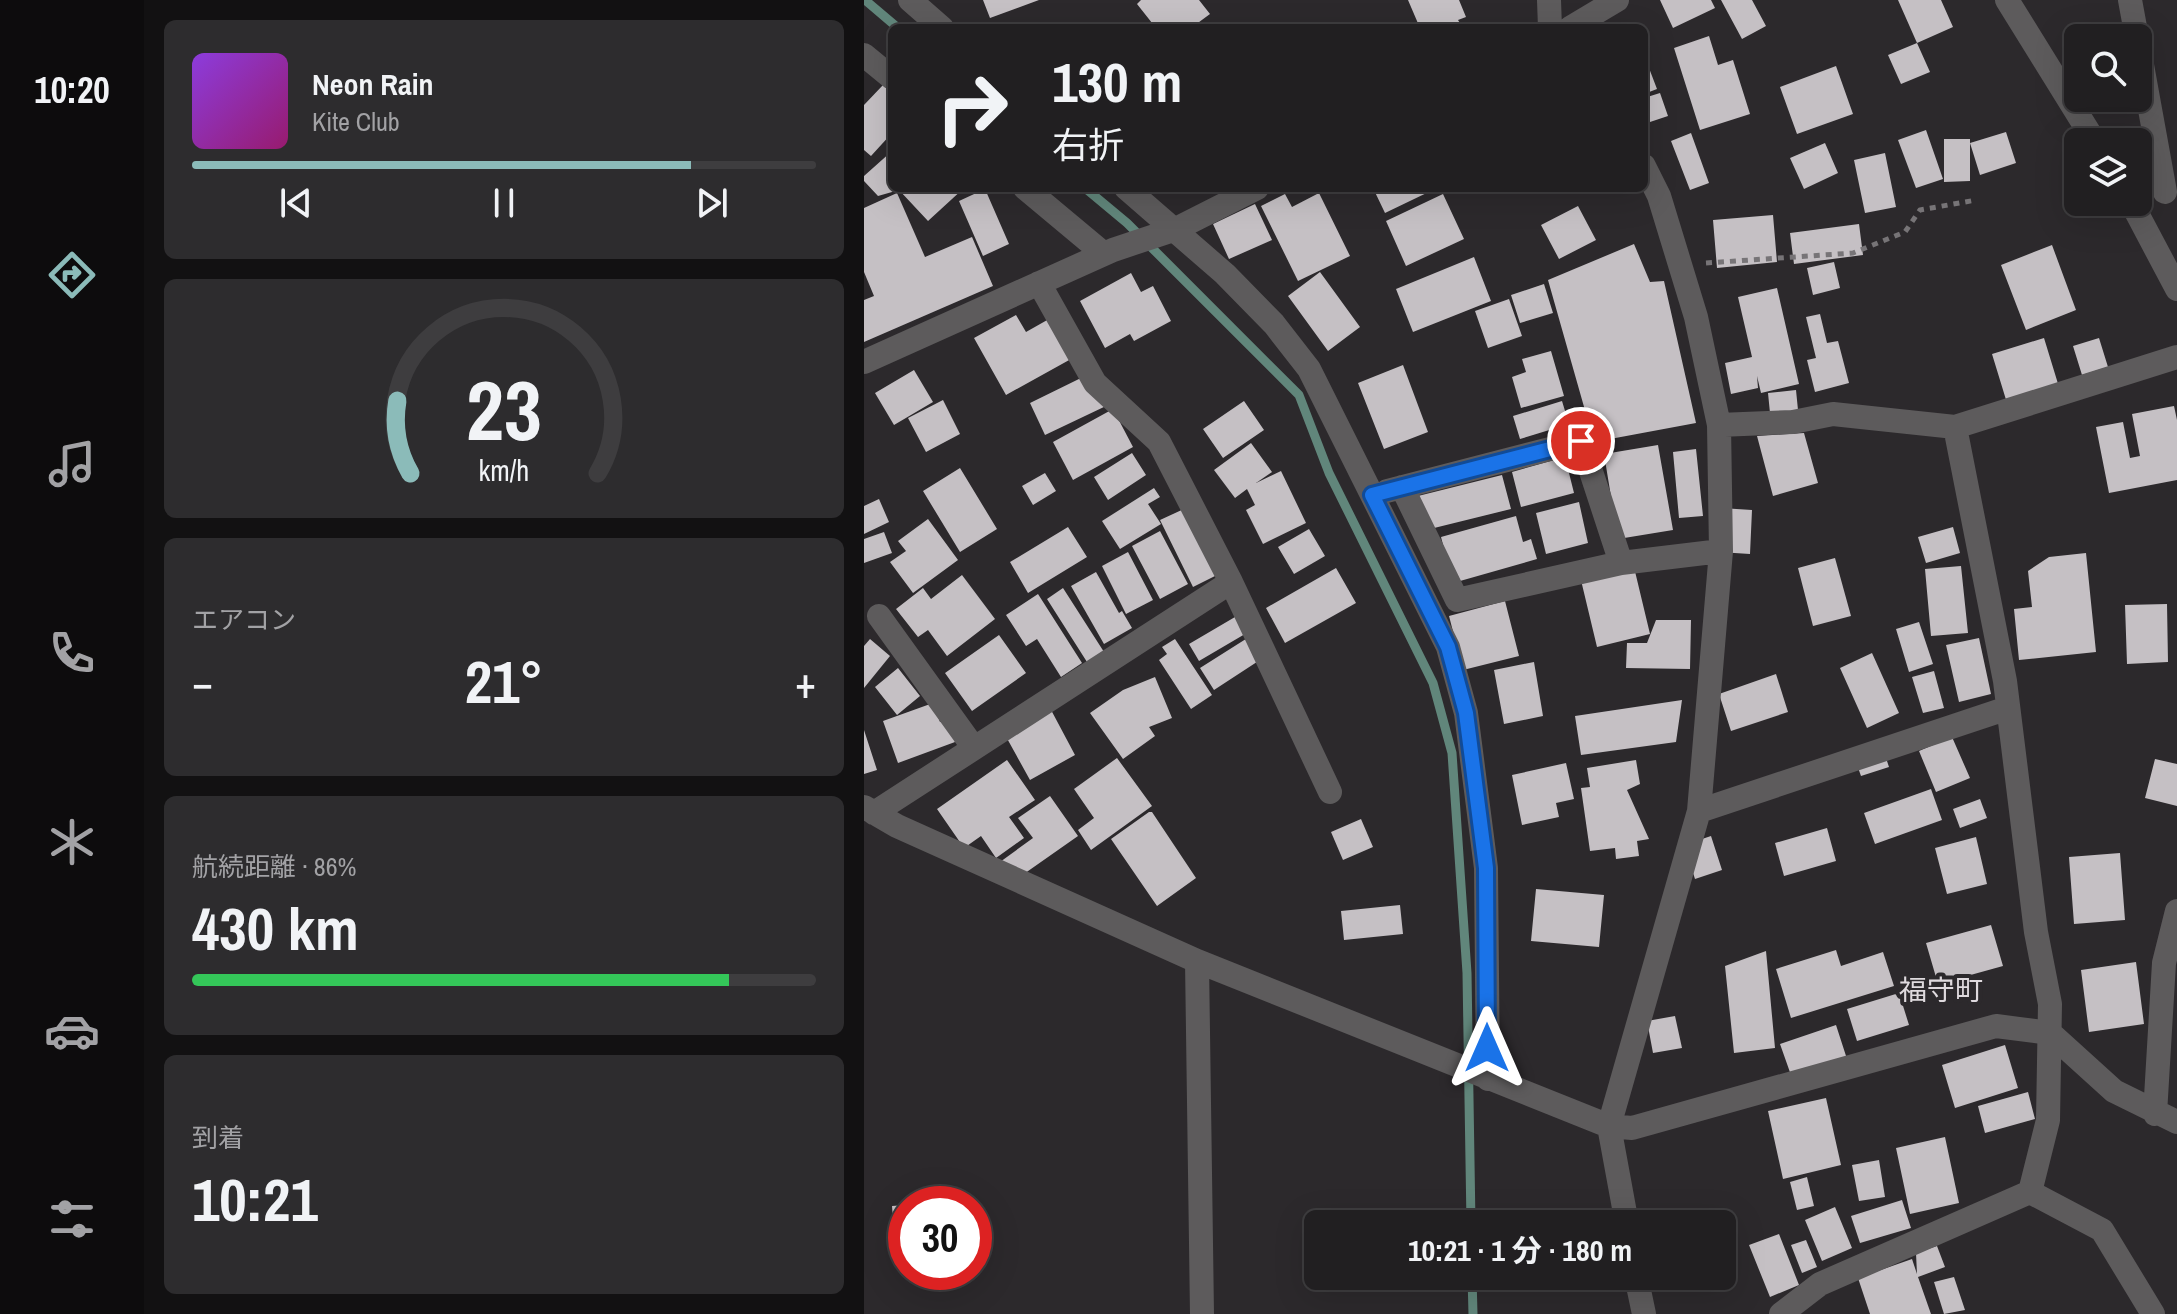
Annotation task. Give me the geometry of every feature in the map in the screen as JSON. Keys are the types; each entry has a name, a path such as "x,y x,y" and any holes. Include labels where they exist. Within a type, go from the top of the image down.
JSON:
{"street":[{"path":"910,0 937,24"},
{"path":"1549,0 1550,24"},
{"path":"1577,24 1617,0"},
{"path":"2007,0 2086,128"},
{"path":"2130,0 2135,24"},
{"path":"864,55 888,75"},
{"path":"2152,105 2171,191 2152,199"},
{"path":"1624,1210 1609,1126 1699,811 1721,551 1719,425 1696,317 1659,196 1648,174"},
{"path":"1030,192 1109,252"},
{"path":"1131,192 1176,229 1274,324 1309,369 1448,647 1466,713 1486,868 1488,1079"},
{"path":"864,362 1109,252 1176,229 1249,192"},
{"path":"2139,216 2177,289"},
{"path":"1039,283 1095,383 1159,442 1231,582 1330,792"},
{"path":"1719,425 1793,422 1833,414 1955,427 2177,357"},
{"path":"1955,427 1974,514 2008,708 2036,932 2050,1004 2048,1120 2030,1192"},
{"path":"1372,495 1581,441 1621,563"},
{"path":"1402,487 1457,600 1621,563 1721,551"},
{"path":"1231,582 974,748 869,810 897,826 1197,961 1609,1126 1632,1128 1996,1026 2050,1033 2114,1091 2166,1118 2164,963 2177,911"},
{"path":"879,616 974,748"},
{"path":"1699,811 2008,708"},
{"path":"1197,961 1202,1314"},
{"path":"1781,1314 1820,1284 2030,1192"},
{"path":"2030,1192 2102,1230 2153,1314"},
{"path":"1639,1290 1644,1314"}],"path":[{"path":"1685,287 1707,262 1853,253 1905,232 1920,210 1976,200"}],"building":[{"path":"983,0 1039,0 990,18"},
{"path":"1141,0 1199,0 1210,14 1196,24 1153,24 1137,4"},
{"path":"1408,0 1459,0 1466,17 1458,20 1460,24 1418,24"},
{"path":"1660,0 1711,0 1715,8 1673,28"},
{"path":"1721,0 1752,0 1766,26 1742,39"},
{"path":"1898,0 1941,0 1953,27 1917,43"},
{"path":"1709,36 1718,65 1733,60 1750,114 1700,130 1674,48"},
{"path":"1917,43 1930,72 1901,84 1888,55"},
{"path":"1648,65 1657,89 1648,92"},
{"path":"1836,66 1853,114 1797,134 1780,87"},
{"path":"883,85 888,89 888,137 871,156 864,150 864,105"},
{"path":"1660,93 1668,116 1648,123 1648,97"},
{"path":"1926,130 1943,179 1916,188 1898,140"},
{"path":"2006,132 2016,163 1980,175 1970,143"},
{"path":"1691,133 1709,183 1690,190 1671,141"},
{"path":"1944,139 1970,139 1970,181 1944,182"},
{"path":"1825,143 1838,173 1804,189 1790,158"},
{"path":"1885,153 1896,207 1865,213 1854,160"},
{"path":"888,155 888,192 892,192 878,196 864,181 864,176"},
{"path":"901,192 960,192 928,221"},
{"path":"978,192 986,192 1009,244 983,256 959,201"},
{"path":"1375,192 1429,192 1385,213"},
{"path":"897,193 925,257 972,237 993,286 864,342 864,300 874,296 864,272 864,208"},
{"path":"1319,193 1350,256 1298,281 1261,206 1285,194 1292,207"},
{"path":"1443,194 1464,239 1406,266 1386,221"},
{"path":"1255,204 1272,240 1229,259 1213,224"},
{"path":"1578,206 1596,240 1559,259 1541,225"},
{"path":"1773,215 1777,262 1717,268 1713,220"},
{"path":"1859,224 1863,255 1794,264 1790,233"},
{"path":"1634,244 1650,282 1664,281 1696,423 1594,442 1548,280"},
{"path":"2052,245 2076,310 2026,330 2001,265"},
{"path":"1474,257 1491,301 1413,332 1396,289"},
{"path":"1834,262 1840,288 1813,295 1807,268"},
{"path":"1320,272 1360,327 1328,351 1288,296"},
{"path":"1131,273 1141,292 1153,286 1171,321 1134,341 1130,334 1105,348 1080,301"},
{"path":"1544,284 1553,313 1520,323 1511,295"},
{"path":"1777,288 1799,384 1761,393 1757,376 1758,388 1731,394 1725,363 1752,357 1738,297"},
{"path":"1509,299 1522,336 1488,348 1475,311"},
{"path":"1820,314 1827,343 1838,341 1849,383 1815,392 1807,360 1816,358 1806,317"},
{"path":"1016,315 1026,332 1049,319 1071,359 1006,395 974,338"},
{"path":"2044,338 2059,387 2007,403 1992,354"},
{"path":"2099,338 2108,367 2082,375 2073,346"},
{"path":"1551,351 1564,396 1521,408 1512,377 1526,372 1522,359"},
{"path":"1403,365 1428,432 1384,449 1358,383"},
{"path":"914,370 933,402 894,425 875,393"},
{"path":"1083,377 1106,406 1045,435 1030,403"},
{"path":"1796,390 1798,410 1770,413 1768,393"},
{"path":"943,400 960,434 926,452 908,418"},
{"path":"1244,401 1264,430 1223,458 1203,429"},
{"path":"1562,401 1569,424 1520,439 1513,416"},
{"path":"2174,406 2177,420 2177,480 2109,493 2096,427 2123,422 2130,458 2140,456 2132,414"},
{"path":"1113,409 1133,447 1073,480 1053,442"},
{"path":"1804,433 1818,483 1773,496 1757,436"},
{"path":"1251,443 1272,472 1256,483 1281,471 1306,523 1263,544 1246,510 1255,505 1247,489 1235,498 1214,470"},
{"path":"1658,445 1673,530 1618,539 1604,454"},
{"path":"1696,449 1703,516 1679,518 1673,452"},
{"path":"1132,453 1146,475 1108,500 1094,477"},
{"path":"1565,457 1574,493 1521,507 1512,472"},
{"path":"960,468 997,529 960,552 923,491"},
{"path":"1045,473 1056,491 1033,505 1022,486"},
{"path":"1502,475 1511,509 1426,530 1418,496"},
{"path":"1154,488 1160,497 1148,504 1161,524 1120,549 1102,521"},
{"path":"879,499 889,522 864,534 864,506"},
{"path":"1579,502 1588,543 1546,554 1536,513"},
{"path":"1186,508 1219,574 1193,587 1160,520"},
{"path":"1721,508 1752,510 1750,554 1719,552"},
{"path":"1516,516 1523,542 1531,539 1537,559 1453,583 1441,537"},
{"path":"928,519 958,560 913,593 890,562 906,551 898,541"},
{"path":"1068,527 1087,557 1028,593 1010,562"},
{"path":"1953,527 1960,553 1926,563 1918,537"},
{"path":"1309,529 1325,556 1294,574 1278,547"},
{"path":"1160,531 1188,584 1160,599 1132,546"},
{"path":"884,532 892,553 864,563 864,539"},
{"path":"1128,552 1153,600 1126,614 1102,566"},
{"path":"2086,553 2096,652 2019,660 2014,609 2032,607 2028,571 2049,557"},
{"path":"1835,558 1851,616 1813,626 1798,568"},
{"path":"1633,563 1650,634 1597,647 1580,576"},
{"path":"1961,566 1968,633 1931,636 1925,569"},
{"path":"1336,568 1356,603 1285,643 1266,608"},
{"path":"1096,572 1119,613 1122,611 1132,628 1104,644 1071,586"},
{"path":"962,575 995,619 947,656 928,630 918,637 896,609 923,588 931,599"},
{"path":"1063,588 1104,652 1087,662 1047,599"},
{"path":"1038,594 1082,663 1061,677 1037,639 1026,646 1006,615"},
{"path":"1505,601 1519,656 1463,670 1449,616"},
{"path":"2167,604 2168,662 2127,664 2125,605"},
{"path":"1235,617 1245,634 1199,661 1189,644"},
{"path":"1656,620 1691,620 1690,669 1626,668 1627,643 1647,643"},
{"path":"1919,622 1933,664 1909,672 1896,629"},
{"path":"999,635 1026,673 972,711 945,673"},
{"path":"1249,637 1263,658 1214,690 1200,668"},
{"path":"1979,638 1991,694 1959,702 1946,645"},
{"path":"870,639 890,656 864,688 864,646"},
{"path":"1175,639 1212,695 1191,709 1159,660 1167,654 1162,647"},
{"path":"1872,653 1899,713 1867,728 1840,668"},
{"path":"1534,662 1543,716 1504,724 1494,670"},
{"path":"898,668 920,696 897,715 875,687"},
{"path":"1934,671 1944,708 1923,713 1912,677"},
{"path":"1776,674 1788,712 1731,731 1719,694"},
{"path":"1155,677 1172,718 1149,727 1155,736 1123,759 1090,713 1123,690"},
{"path":"1682,700 1676,742 1581,755 1575,716"},
{"path":"933,703 940,722 947,720 955,742 898,763 883,721"},
{"path":"1050,708 1075,755 1030,780 1004,733"},
{"path":"864,730 877,770 864,774"},
{"path":"1952,737 1970,778 1936,792 1919,751"},
{"path":"1884,752 1889,767 1861,776 1856,762"},
{"path":"1117,758 1152,806 1091,850 1078,830 1094,818 1074,789"},
{"path":"2155,759 2177,764 2177,806 2145,798"},
{"path":"1007,760 1035,800 1009,817 1024,838 996,858 981,836 964,848 937,809"},
{"path":"1636,760 1640,784 1627,790 1649,839 1637,841 1639,856 1616,859 1615,848 1590,851 1581,788 1590,787 1587,768"},
{"path":"1566,763 1574,799 1556,803 1559,817 1522,825 1512,775"},
{"path":"1931,789 1942,820 1875,844 1864,813"},
{"path":"1050,796 1078,836 1021,876 1000,862 1033,838 1018,818"},
{"path":"1980,799 1987,818 1960,828 1953,809"},
{"path":"1152,812 1196,878 1157,906 1111,839"},
{"path":"1361,819 1373,847 1343,860 1331,832"},
{"path":"1827,828 1836,861 1784,876 1775,843"},
{"path":"1711,836 1722,870 1695,879 1684,845"},
{"path":"1976,837 1987,884 1947,894 1935,848"},
{"path":"2120,853 2125,920 2074,924 2069,857"},
{"path":"1536,889 1604,895 1599,947 1531,941"},
{"path":"1400,905 1403,934 1344,940 1341,911"},
{"path":"1991,925 2003,966 1938,984 1926,943"},
{"path":"1836,950 1841,966 1883,952 1894,986 1791,1018 1776,969"},
{"path":"1766,951 1775,1048 1734,1053 1725,966"},
{"path":"2136,962 2144,1024 2089,1032 2081,970"},
{"path":"1899,993 1909,1025 1857,1041 1847,1009"},
{"path":"1675,1016 1682,1048 1653,1053 1647,1021"},
{"path":"1836,1025 1847,1059 1792,1078 1780,1044"},
{"path":"2005,1045 2018,1088 1955,1108 1942,1065"},
{"path":"2028,1092 2035,1119 1985,1133 1978,1106"},
{"path":"1826,1098 1841,1165 1783,1179 1768,1111"},
{"path":"1945,1137 1959,1203 1910,1214 1896,1148"},
{"path":"1879,1160 1885,1197 1859,1201 1852,1165"},
{"path":"1807,1177 1814,1206 1797,1210 1790,1182"},
{"path":"1902,1200 1911,1228 1860,1243 1851,1216"},
{"path":"1835,1207 1852,1248 1822,1261 1805,1220"},
{"path":"1779,1234 1799,1285 1770,1297 1749,1245"},
{"path":"1806,1240 1817,1267 1802,1273 1791,1245"},
{"path":"1937,1246 1945,1267 1918,1277 1931,1314 1870,1314 1858,1278 1912,1259 1917,1274 1916,1253"},
{"path":"1954,1277 1965,1310 1944,1314 1934,1282"}],"waterway":[{"path":"865,0 893,24"},
{"path":"1090,192 1127,223 1299,395 1329,473 1433,683 1452,753 1467,973 1471,1210"},
{"path":"1472,1290 1473,1314"}],"district":[{"name":"福守町","path":"1941,990"}],"route":[{"path":"1487,1048 1486,868 1466,713 1448,647 1372,495 1581,441"}]}
